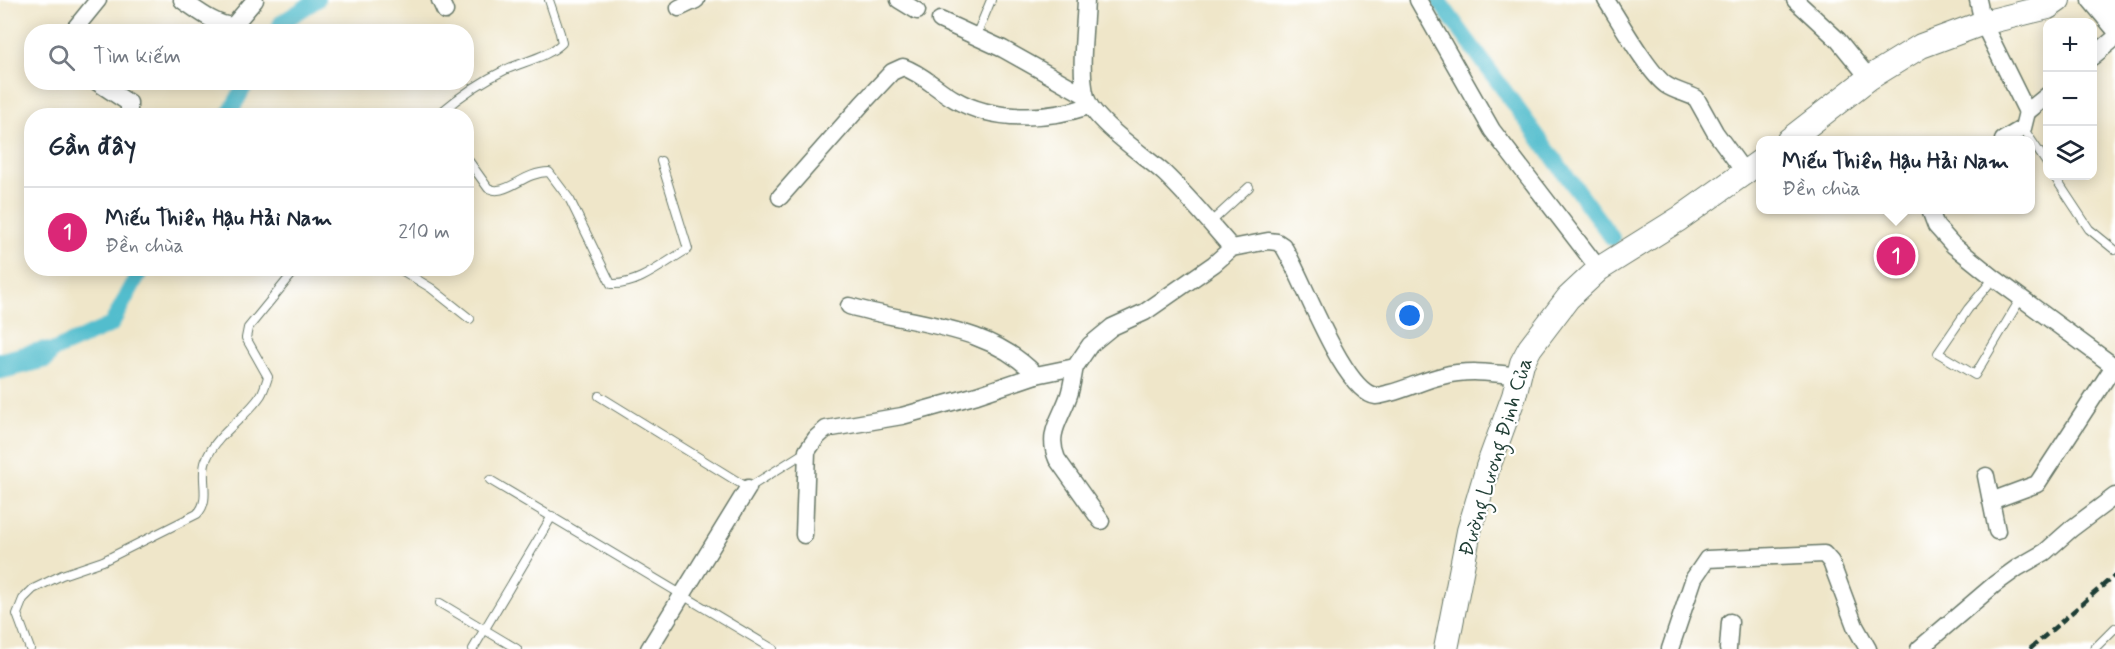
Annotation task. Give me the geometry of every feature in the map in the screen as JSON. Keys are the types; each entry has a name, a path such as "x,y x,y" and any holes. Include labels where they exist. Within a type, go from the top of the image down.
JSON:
{"main road":[{"path":"2108,0 2115,9"}],"street":[{"path":"78,24 98,0"},
{"path":"182,0 221,24"},
{"path":"235,24 255,0"},
{"path":"680,8 696,0"},
{"path":"899,0 917,11"},
{"path":"1086,0 1083,71 1087,100"},
{"path":"1418,0 1492,130 1599,269"},
{"path":"1606,0 1663,83 1696,98 1715,132 1753,167"},
{"path":"1795,0 1838,40 1869,78"},
{"path":"1795,136 1869,78 1981,11 2048,8 2058,0"},
{"path":"2090,0 2115,30"},
{"path":"1981,11 2025,120"},
{"path":"940,20 1003,49 1087,100 1099,118 1165,174 1232,248"},
{"path":"2097,53 2115,38"},
{"path":"780,197 892,72 903,67 915,71 954,99 986,112 1040,116 1069,112 1087,100"},
{"path":"110,90 129,103 129,108"},
{"path":"2008,136 2043,100"},
{"name":"Đường Lương Định Của","path":"1446,649 1469,531 1520,376 1522,363 1542,329 1568,298 1599,269 1679,219 1753,167"},
{"path":"1932,214 1942,234 1994,278 2114,366 2037,484 1991,501"},
{"path":"1101,521 1057,459 1052,448 1052,438 1068,397 1075,367 1090,345 1112,327 1145,312 1214,264 1232,248 1268,241 1277,242 1283,246 1335,351 1365,391 1376,396 1442,375 1483,371 1520,376"},
{"path":"849,306 948,328 978,338 1011,353 1036,375"},
{"path":"804,535 807,451 826,429 902,416 977,395 1036,375 1075,367"},
{"path":"1986,476 1997,531"},
{"path":"649,649 748,488"},
{"path":"1920,649 1995,585 2017,568 2045,552 2077,524 2115,496"},
{"path":"1670,649 1694,578 1707,559 1824,554 1831,562 1855,626 1868,649"},
{"path":"1728,649 1730,622"}],"lane":[{"path":"474,89 506,70 555,50 562,43 549,0"},
{"path":"976,36 991,0"},
{"path":"447,108 455,100 472,90"},
{"path":"2025,120 2033,136"},
{"path":"2035,140 2043,155"},
{"path":"474,168 488,188 499,190 540,172 549,172 570,200 611,284 622,285 639,278 688,249 661,161"},
{"path":"2057,180 2090,229 2115,250"},
{"path":"1210,223 1249,187"},
{"path":"30,649 17,614 23,599 33,589 62,575 103,561 202,510 205,462 213,447 261,394 268,377 246,338 248,328 290,276"},
{"path":"411,276 431,288 470,320"},
{"path":"1994,278 1968,309 1938,353 1975,375 2021,298"},
{"path":"599,396 748,488 807,451"},
{"path":"490,480 773,649"},
{"path":"473,649 552,516"},
{"path":"440,603 517,649"},
{"path":"2094,649 2115,628"}],"waterway":[{"path":"281,24 317,0"},
{"path":"1438,0 1612,238"},
{"path":"232,108 243,90"},
{"path":"43,355 111,325 138,276"},
{"path":"0,366 43,355"}],"railway":[{"path":"2030,649 2115,575"}],"place":[{"name":"Miếu Thiên Hậu Hải Nam","path":"1896,256"}]}
